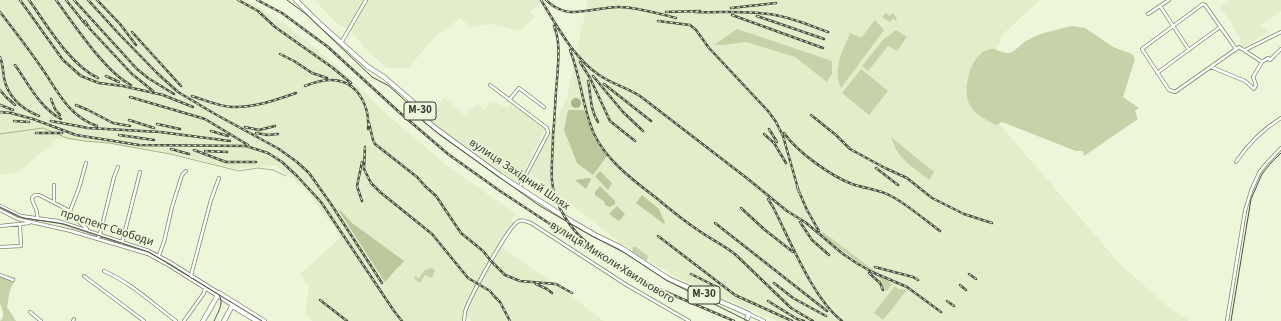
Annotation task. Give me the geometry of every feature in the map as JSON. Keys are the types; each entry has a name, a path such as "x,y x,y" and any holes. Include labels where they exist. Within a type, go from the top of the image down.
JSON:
{"highway":[{"name":"вулиця Західний Шлях","path":"296,0 367,66 384,77 413,102 428,122 519,188 571,222 624,250 669,279 749,314"},
{"path":"203,321 218,294"},
{"name":"проспект Свободи","path":"218,294 257,321"},
{"path":"224,321 233,304"},
{"name":"проспект Свободи","path":"233,304 264,321"},
{"path":"747,319 749,314"}],"street":[{"path":"341,43 366,0"},
{"path":"1148,14 1169,0"},
{"path":"1236,49 1203,4 1142,49 1169,90 1175,92 1239,47 1262,62"},
{"path":"1160,6 1189,50"},
{"path":"1157,73 1220,27"},
{"path":"1245,50 1281,32"},
{"path":"1211,67 1245,81 1254,89 1256,85 1253,77 1262,62 1268,58 1270,60 1281,49"},
{"path":"490,85 547,128 548,133 519,188"},
{"path":"509,100 519,88 544,107"},
{"path":"1236,162 1257,136 1281,118"},
{"path":"1227,321 1245,211 1251,191 1259,173 1281,148"},
{"path":"70,211 79,188 86,163"},
{"path":"97,239 100,234 114,177 118,167"},
{"path":"158,257 164,242 172,207 182,175 186,171"},
{"path":"122,244 140,172"},
{"path":"190,279 211,200 219,178"},
{"path":"54,185 54,202"},
{"path":"37,220 37,209 32,201 32,198 35,195 39,195 70,211 88,230"},
{"name":"проспект Свободи","path":"0,206 17,215 37,220 58,221 100,234 122,244"},
{"name":"проспект Свободи","path":"0,210 18,219 32,223 71,231 97,239 149,251 190,279 218,294"},
{"name":"вулиця Миколи Хвильового","path":"464,321 465,312 469,302 512,226 520,220 558,240 630,288 689,321"},
{"path":"0,226 32,223"},
{"path":"0,247 21,246 20,225"},
{"name":"проспект Свободи","path":"158,257 191,275 218,294"},
{"path":"104,271 118,277 141,292 176,321"},
{"path":"0,275 13,280"},
{"path":"84,276 144,321"},
{"path":"184,321 204,293 205,288"},
{"path":"30,312 41,321"},
{"name":"вулиця Західний Шлях","path":"749,314 764,321"}],"shaded area":[{"path":"0,0 244,0 257,6 285,24 330,60 389,116 450,168 515,213 503,248 604,321 472,321 466,317 464,321 313,321 305,315 309,287 300,274 340,238 335,228 304,188 275,165 236,169 187,157 114,144 57,139 19,172 0,175"},
{"path":"315,0 541,0 530,12 535,17 520,31 491,24 472,27 460,18 434,38 408,68 387,68 364,47 352,32 334,21"},
{"path":"588,0 1040,0 1002,35 985,83 995,119 1119,263 1166,305 1189,321 777,321 682,280 626,247 530,173 566,100"},
{"path":"1230,0 1281,0 1281,11 1261,26 1268,32 1244,48 1240,43 1242,41 1221,7"},
{"path":"886,13 890,16 892,13 897,18 896,21 893,19 890,22 882,17"},
{"path":"875,20 884,30 841,88 838,67 850,33 861,38"},
{"path":"1072,26 1085,28 1113,47 1132,54 1135,59 1123,97 1139,108 1135,111 1138,119 1084,156 1083,151 1076,151 1002,122 996,125 982,118 971,107 967,94 970,70 978,56 983,52 994,49 1009,53 1037,35"},
{"path":"737,29 832,61 832,74 827,82 795,57 746,42 714,45"},
{"path":"896,30 907,37 897,51 888,46 868,71 862,66 883,40"},
{"path":"861,69 888,91 869,115 842,93"},
{"path":"444,97 465,116 477,104 485,109 490,101 508,107 512,103 546,128 518,183 499,171 430,120 432,114"},
{"path":"574,98 578,98 580,99 580,107 574,108 571,105 571,101"},
{"path":"568,110 584,110 594,138 607,156 593,175 577,163 564,130"},
{"path":"891,137 934,172 929,180 901,157"},
{"path":"600,171 612,183 608,190 595,176"},
{"path":"591,179 586,189 576,181 576,180"},
{"path":"600,186 615,201 615,204 610,207 605,205 605,202 595,195 595,192"},
{"path":"642,195 659,209 665,223 664,224 636,203"},
{"path":"617,206 625,214 619,221 609,214"},
{"path":"340,210 352,223 404,261 385,282 339,211"},
{"path":"823,232 892,284 887,291 878,283 881,279 819,233"},
{"path":"633,247 636,247 648,256 647,261 632,252"},
{"path":"431,268 435,270 432,278 425,275 420,283 414,278 415,276 419,278 425,270"},
{"path":"0,273 16,278 10,290 7,307 16,321 0,321 3,318 3,312 0,303"},
{"path":"895,286 898,289 907,290 883,320 874,313"}],"waterway":[{"path":"0,134 43,128 67,138 109,143 170,154 239,171 258,168 273,170 286,176"}],"tram line":[{"path":"287,0 306,14 372,77 389,86 411,106 418,117 440,135 540,206 625,253 666,280 748,321"},
{"path":"1231,321 1251,199 1262,174 1281,153"},
{"path":"0,207 23,218 64,224 149,252 262,321"},
{"path":"214,321 221,303 220,296 217,293"}],"railway":[{"path":"20,0 63,60 81,76 99,83 123,86 163,95 193,107"},
{"path":"29,0 60,44 78,64 98,78"},
{"path":"56,0 90,47 111,70 131,85"},
{"path":"66,0 86,25"},
{"path":"74,0 137,69 148,78 174,94"},
{"path":"88,0 157,73 178,92 279,149 309,173 382,283"},
{"path":"97,0 120,24 136,45"},
{"path":"238,0 258,11 275,27 333,68 351,83"},
{"path":"257,0 282,13 328,47 399,112 448,154 500,191 594,253 641,280 734,321"},
{"path":"541,0 573,50 590,68 609,81 640,96 787,211 805,222 843,254 872,272 907,287 941,312"},
{"path":"546,0 554,7 563,11 582,12 610,7 626,7 676,18"},
{"path":"731,8 776,3"},
{"path":"666,12 700,11"},
{"path":"0,12 31,53 64,101 78,116 97,126"},
{"path":"695,12 765,13 802,22 828,32"},
{"path":"732,15 823,48"},
{"path":"757,16 824,39"},
{"path":"85,21 90,29 132,74 153,91"},
{"path":"658,21 690,25 696,30 709,48 768,111 776,122 783,136 799,192"},
{"path":"554,26 558,39 558,66 553,135 553,190 560,208 570,225 590,245"},
{"path":"132,32 181,86"},
{"path":"570,50 577,71 590,124 600,144 615,163 632,179 683,220 736,255 791,308 813,321"},
{"path":"280,54 312,73 327,78"},
{"path":"0,57 6,85 12,97 27,110 39,116"},
{"path":"580,62 590,78 610,121 635,141"},
{"path":"15,65 41,102 61,119"},
{"path":"106,76 119,82"},
{"path":"593,76 623,112 643,131"},
{"path":"305,86 329,80 337,80 351,86 357,91 365,106 368,117 368,129"},
{"path":"588,81 592,107 598,122"},
{"path":"604,84 651,121"},
{"path":"0,90 15,105"},
{"path":"192,96 212,103 240,107 264,103 296,93"},
{"path":"130,97 205,119 248,145"},
{"path":"51,99 55,109 60,115"},
{"path":"0,105 13,110"},
{"path":"76,105 113,123 130,126"},
{"path":"0,112 11,113 33,119 76,135 139,145 246,146 268,153 282,162 321,202 402,321"},
{"path":"811,115 836,135 850,149 907,178 932,198 964,214 992,223"},
{"path":"129,120 154,128"},
{"path":"14,121 29,122"},
{"path":"51,121 88,128 160,132 230,141"},
{"path":"369,123 375,144 417,177 436,196 461,233 483,251 505,275 520,281 556,284 572,293"},
{"path":"157,124 180,129"},
{"path":"245,127 259,130 275,126"},
{"path":"769,129 777,142"},
{"path":"211,131 228,136"},
{"path":"36,133 62,133"},
{"path":"256,133 268,135 278,134"},
{"path":"784,133 797,148 815,163 834,175 852,184 888,194 940,231"},
{"path":"764,134 774,143 786,163"},
{"path":"119,135 154,140"},
{"path":"365,147 364,169 371,183 432,234 468,278 490,291 500,302 510,321"},
{"path":"171,149 189,154"},
{"path":"194,150 226,162 256,162"},
{"path":"205,151 227,152"},
{"path":"362,162 357,186 362,201"},
{"path":"876,168 898,185"},
{"path":"797,187 807,210 819,231"},
{"path":"768,199 803,268 821,299 842,321"},
{"path":"741,208 765,230 793,252"},
{"path":"800,222 812,240 829,255"},
{"path":"715,223 827,311"},
{"path":"658,236 735,295 792,321"},
{"path":"875,267 913,277 918,280"},
{"path":"869,273 880,283 883,290"},
{"path":"691,274 719,288"},
{"path":"969,274 976,279"},
{"path":"774,283 793,298 826,316"},
{"path":"536,284 552,293"},
{"path":"960,285 966,290"},
{"path":"320,300 347,321"},
{"path":"768,301 797,319 804,321"},
{"path":"947,301 954,306"}]}
